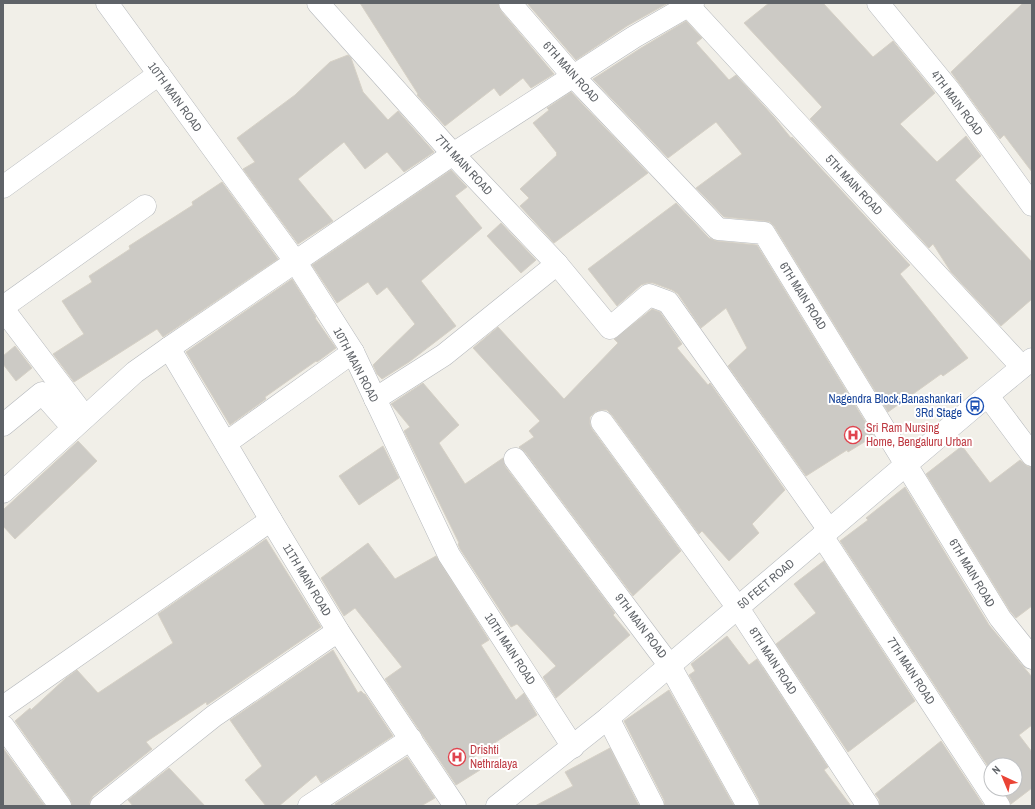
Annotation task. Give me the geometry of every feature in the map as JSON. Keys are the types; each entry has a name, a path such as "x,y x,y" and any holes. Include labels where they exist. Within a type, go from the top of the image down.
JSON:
{"street":[{"name":"10TH MAIN ROAD","path":"107,3 295,261 352,352 449,556 573,747"},
{"name":"7TH MAIN ROAD","path":"318,3 453,154 557,264 610,328 649,295 668,302 826,533 1000,806"},
{"name":"6TH MAIN ROAD","path":"510,3 573,76 718,229 764,233 1000,618 1032,658"},
{"name":"4TH MAIN ROAD","path":"878,3 949,90 1032,205"},
{"path":"3,492 135,372 453,154 634,37 689,4"},
{"name":"5TH MAIN ROAD","path":"689,4 1027,363"},
{"path":"3,187 159,74"},
{"path":"79,423 3,308 145,206"},
{"path":"375,399 444,355 557,264"},
{"name":"11TH MAIN ROAD","path":"169,348 338,631 455,806"},
{"path":"226,443 352,352"},
{"name":"50 FEET ROAD","path":"504,804 670,666 906,464 1027,363"},
{"path":"3,425 42,392 79,423"},
{"path":"988,396 1032,455"},
{"name":"8TH MAIN ROAD","path":"602,422 738,608 868,806"},
{"name":"9TH MAIN ROAD","path":"515,459 670,666 748,806"},
{"path":"3,707 271,520"},
{"path":"101,806 214,716 338,631"},
{"path":"608,718 653,806"},
{"path":"3,726 60,806"},
{"path":"309,806 411,739"}],"building":[{"path":"360,3 498,3 501,11 554,74 531,88 523,78 500,96 494,88 445,126 417,95 418,94"},
{"path":"527,3 668,3 627,26 576,60"},
{"path":"769,3 823,3 873,57 893,41 935,93 900,124 937,162 966,136 981,156 955,180 1032,262 1032,299 1001,326 951,272 933,244 929,248 810,119 822,107 744,23"},
{"path":"1023,3 1032,3 1032,172 1004,135 1000,139 951,72"},
{"path":"686,21 702,38 696,43 729,80 736,75 791,138 792,137 910,265 900,274 968,358 943,376 941,374 888,412 774,226 770,222 765,221 724,217 696,188 742,154 716,122 668,158 593,79"},
{"path":"348,55 351,58 363,92 388,120 398,111 434,152 404,172 387,152 365,169 344,142 298,179 333,221 298,244 243,169 255,162 237,138 295,95 330,62"},
{"path":"571,92 648,173 554,243 520,206 529,198 520,189 557,155 533,123 549,110 547,108"},
{"path":"451,170 467,187 455,196 482,228 421,281 456,326 409,362 382,379 377,374 373,365 415,324 387,287 377,295 368,282 337,303 312,265"},
{"path":"222,182 278,259 163,337 157,329 74,382 53,354 84,334 62,301 92,282 89,276 130,249 129,246 193,205 192,202"},
{"path":"676,203 709,238 717,241 757,245 874,436 848,452 847,450 806,476 728,366 747,348 726,308 701,328 678,294 672,290 653,283 641,285 617,306 588,269"},
{"path":"501,223 536,260 521,273 487,236"},
{"path":"292,279 316,317 315,318 336,348 265,397 266,399 230,425 186,352"},
{"path":"652,309 660,312 682,344 677,348 708,385 710,383 785,490 752,524 759,533 729,561 702,531 699,534 612,415 607,410 595,412 590,417 592,429 681,551 633,596 525,452 519,447 534,437 529,431 540,421 473,348 498,327 564,399 618,343 614,339"},
{"path":"15,346 32,368 16,381 3,364 3,356"},
{"path":"423,383 459,425 439,443 465,484 503,458 505,466 615,613 613,615 630,635 556,698 543,677 556,666 517,624 511,627 460,549 459,543 404,431 410,427 391,404"},
{"path":"78,441 97,461 15,539 3,526 3,510"},
{"path":"383,446 399,478 359,505 339,476"},
{"path":"962,446 990,483 1020,460 1027,466 1032,467 1032,606 1016,618 1010,611 926,474"},
{"path":"905,487 989,625 1032,677 1032,725 1019,735 1032,752 1032,788 1023,795 1023,757 983,757 983,759 840,541 868,520 866,518"},
{"path":"266,539 321,627 207,705 206,702 146,742 152,749 93,796 89,806 72,806 70,799 15,721 30,708 31,710 77,670 98,693 173,643 158,614"},
{"path":"368,543 395,579 436,556 489,640 481,645 516,700 524,693 537,715 472,758 480,770 456,785 385,679 402,667 355,608 344,616 321,578"},
{"path":"824,561 915,701 848,752 776,644 816,613 794,584"},
{"path":"727,636 749,665 757,659 828,767 824,770 851,806 760,806 759,800 689,675 695,671 691,664"},
{"path":"333,650 358,693 361,691 365,694 393,736 321,783 316,775 279,806 266,806 245,780 262,766 230,720"},
{"path":"669,690 734,806 665,806 664,800 624,721"},
{"path":"941,741 984,806 880,806 879,799 875,794"},
{"path":"3,748 45,806 3,806"},
{"path":"610,748 639,806 535,806 573,786 565,772"},
{"path":"407,757 435,798 421,806 336,806 335,804"},
{"path":"169,768 205,806 133,806 128,800"},
{"path":"1007,797 1020,797 1011,804"}],"place":[{"name":"Nagendra Block,Banashankari 3Rd Stage","path":"975,406"},
{"name":"Sri Ram Nursing Home, Bengaluru Urban","path":"853,435"},
{"name":"Drishti Nethralaya","path":"457,757"}]}
